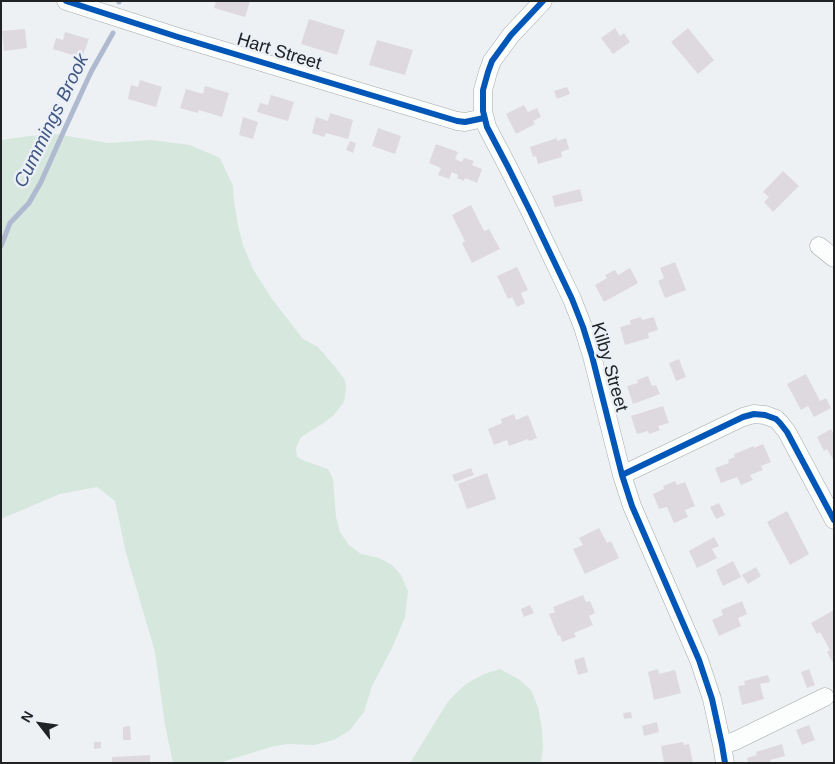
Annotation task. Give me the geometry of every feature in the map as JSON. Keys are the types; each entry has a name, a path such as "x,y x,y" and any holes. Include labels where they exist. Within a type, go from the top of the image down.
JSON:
{"street":[{"name":"Hart Street","path":"66,1 178,37 457,121 466,122 484,118"},
{"name":"Kilby Street","path":"533,4 492,62 483,90 482,112 487,127 568,291 583,327 632,506 699,660 712,699 724,763"},
{"path":"819,246 834,258"},
{"path":"622,475 743,417 765,414 776,419 784,427 834,520"},
{"path":"722,745 735,741 825,697"}],"green space":[{"path":"56,134 108,143 151,140 190,145 220,158 233,186 238,225 243,245 253,269 272,299 303,339 318,347 345,380 344,402 333,416 301,437 296,448 297,457 328,469 333,479 336,517 340,532 349,545 361,554 379,558 392,565 401,575 408,591 405,617 393,646 372,686 364,712 350,730 334,740 314,745 288,744 274,746 219,763 173,763 165,725 155,652 126,553 115,501 97,487 60,494 1,519 1,140"},
{"path":"500,669 520,680 531,690 538,707 542,729 543,747 541,763 410,763 447,703 455,694 466,684 484,674"}],"building":[{"path":"216,1 250,1 245,17 214,8"},
{"path":"309,19 345,30 337,55 301,44"},
{"path":"615,28 620,36 624,33 630,42 613,54 601,38"},
{"path":"688,28 714,60 698,74 671,42"},
{"path":"25,29 27,48 4,51 2,31"},
{"path":"65,32 89,39 82,58 53,49 56,38 63,40"},
{"path":"377,40 413,50 405,75 369,65"},
{"path":"140,80 162,87 156,107 128,99 131,85 138,87"},
{"path":"205,86 229,93 222,117 199,110 198,113 180,108 186,89 203,94"},
{"path":"567,87 570,94 557,99 554,91"},
{"path":"271,95 294,102 288,121 257,112 260,103 268,105"},
{"path":"524,105 528,112 537,108 541,117 533,121 535,124 516,134 506,114"},
{"path":"330,113 353,120 348,139 326,133 324,137 312,133 316,117 328,121"},
{"path":"243,117 258,122 253,139 239,135"},
{"path":"378,128 401,136 395,154 372,146"},
{"path":"557,138 557,141 566,138 569,149 561,152 562,157 538,164 536,156 533,157 530,147"},
{"path":"350,141 356,143 353,153 346,150"},
{"path":"436,144 458,152 455,159 462,162 464,158 474,161 472,165 482,169 477,183 465,178 464,181 457,178 458,175 452,172 449,179 438,175 441,168 429,163"},
{"path":"783,171 799,186 773,212 764,202 769,197 763,192"},
{"path":"580,189 583,201 555,207 552,196"},
{"path":"471,205 484,231 489,229 500,249 472,263 462,243 465,241 452,215"},
{"path":"675,262 686,290 665,298 658,281 664,278 660,268"},
{"path":"517,267 528,290 521,293 525,303 517,307 512,297 508,299 497,276"},
{"path":"630,268 638,283 604,302 595,285 607,278 605,275 615,270 618,275"},
{"path":"641,317 642,320 654,317 658,330 648,333 649,338 625,345 620,327 631,324 630,320"},
{"path":"679,359 686,377 676,381 669,363"},
{"path":"806,374 820,401 826,398 831,408 814,417 808,406 801,410 787,384"},
{"path":"648,376 652,386 656,385 660,394 633,404 627,386 638,383 637,380"},
{"path":"663,406 669,423 658,426 660,430 649,434 648,431 637,434 631,416"},
{"path":"514,414 516,420 528,415 537,438 529,441 528,439 509,446 507,440 494,445 488,429 502,423 501,419"},
{"path":"831,429 834,435 834,461 827,449 824,451 817,437"},
{"path":"763,444 771,462 761,466 763,470 750,475 753,480 741,485 737,477 721,483 715,468 729,463 728,460 735,457 734,454"},
{"path":"471,468 474,475 455,482 452,475"},
{"path":"487,473 496,499 467,509 458,484"},
{"path":"675,481 677,485 685,482 695,506 685,510 688,517 674,523 667,507 659,509 653,494 664,489 663,486"},
{"path":"719,503 725,515 716,519 710,507"},
{"path":"787,511 809,554 790,565 767,522"},
{"path":"599,528 607,543 611,541 619,558 585,574 573,549 583,545 579,538"},
{"path":"714,537 719,546 712,549 717,558 697,568 689,551"},
{"path":"733,561 741,577 723,586 716,570"},
{"path":"756,567 761,576 748,584 742,575"},
{"path":"583,595 586,602 590,601 595,613 589,616 593,625 574,633 576,637 562,642 549,614 555,612 553,607"},
{"path":"742,601 747,614 738,618 741,626 719,636 712,620 723,615 721,610"},
{"path":"530,605 534,613 524,617 521,609"},
{"path":"834,610 834,665 827,652 830,650 820,632 817,634 811,623"},
{"path":"584,657 588,672 578,675 574,660"},
{"path":"658,669 659,674 675,670 681,693 654,700 648,672"},
{"path":"809,669 815,685 807,688 801,672"},
{"path":"768,675 770,682 760,684 764,699 742,705 738,686 745,685 744,681"},
{"path":"631,712 632,718 624,719 623,713"},
{"path":"657,722 659,732 644,736 642,726"},
{"path":"809,725 815,740 802,745 796,730"},
{"path":"130,726 131,740 123,740 123,727"},
{"path":"94,742 101,742 101,748 94,749"},
{"path":"683,742 684,745 689,744 693,763 664,763 661,746"},
{"path":"782,744 785,756 770,760 771,763 748,763 747,758 757,755 756,752"},
{"path":"150,755 150,763 112,763 112,757"}],"waterway":[{"name":"Cummings Brook","path":"1,246 10,223 29,203 41,182 91,72 113,33"}],"cycle path":[{"path":"66,1 178,37 457,121 465,122 484,118"},
{"path":"543,1 511,35 492,61 483,90 483,111 487,127 530,211 572,299 583,327 632,506 699,660 712,699 725,763"},
{"path":"622,475 743,417 754,414 765,415 776,419 787,432 834,520"}]}
